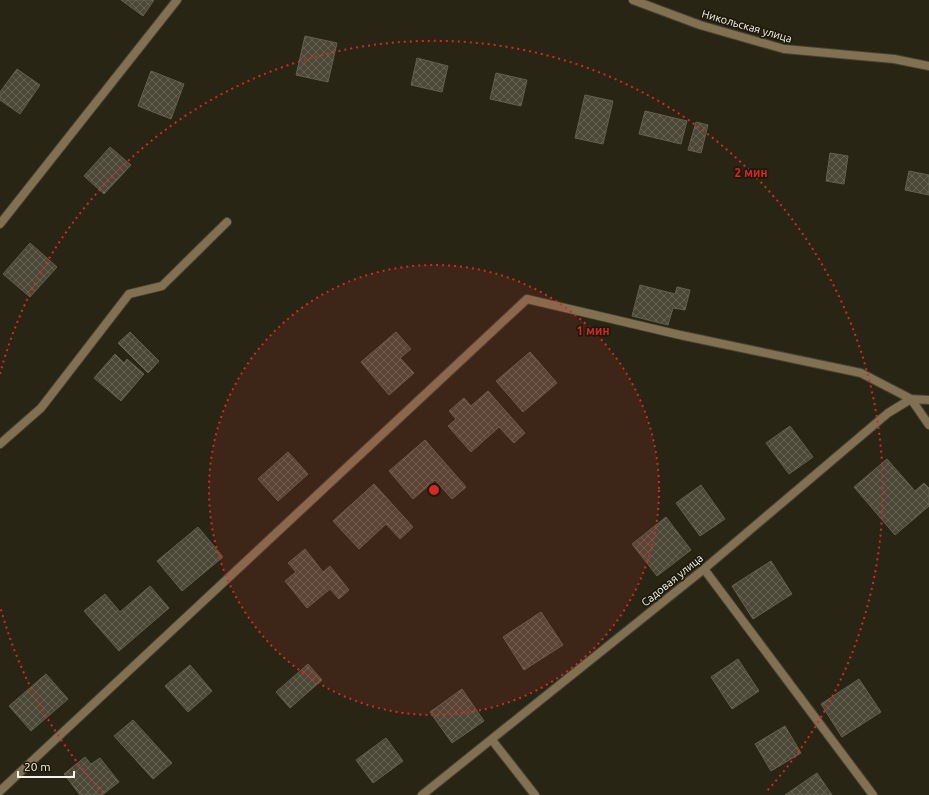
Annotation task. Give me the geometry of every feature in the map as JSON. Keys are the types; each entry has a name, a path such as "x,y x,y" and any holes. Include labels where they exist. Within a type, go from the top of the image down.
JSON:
{"street":[{"path":"0,224 177,0"},
{"name":"Никольская улица","path":"633,0 700,25 784,49 894,59 929,66"},
{"path":"0,444 41,408 129,294 162,286 227,222"},
{"path":"0,791 527,299 680,335 861,373 911,399 929,400"},
{"path":"911,399 929,425"},
{"name":"Садовая улица","path":"422,795 704,569 888,413 911,399"},
{"path":"704,569 873,795"},
{"path":"492,740 535,795"}],"building":[{"path":"121,0 154,0 143,16"},
{"path":"305,36 337,43 328,82 296,75"},
{"path":"417,58 448,66 442,92 411,85"},
{"path":"17,69 40,85 20,114 0,100 0,92"},
{"path":"151,71 184,84 171,119 138,106"},
{"path":"496,73 527,80 521,106 490,99"},
{"path":"585,95 613,101 603,144 575,138"},
{"path":"645,111 687,121 681,144 639,134"},
{"path":"696,122 708,125 701,153 688,150"},
{"path":"110,147 131,165 104,194 84,176"},
{"path":"830,153 848,156 844,184 826,181"},
{"path":"909,171 929,175 929,195 905,190"},
{"path":"30,243 57,267 30,297 3,274"},
{"path":"640,285 675,294 677,287 690,290 685,310 673,308 668,325 632,316"},
{"path":"130,332 159,361 148,373 118,343"},
{"path":"396,332 411,349 400,358 414,373 389,395 361,362"},
{"path":"530,352 557,383 523,412 496,381"},
{"path":"115,354 124,363 127,359 144,374 121,401 94,378"},
{"path":"488,391 525,433 514,443 499,427 471,452 448,426 456,419 449,411 464,398 471,406"},
{"path":"790,426 813,457 789,474 766,443"},
{"path":"425,440 466,487 452,499 435,480 413,499 389,471"},
{"path":"288,452 308,474 278,501 258,479"},
{"path":"887,459 915,491 924,483 929,488 929,506 895,535 854,487"},
{"path":"374,484 413,527 400,539 386,524 359,549 333,521"},
{"path":"701,485 725,519 700,536 676,503"},
{"path":"666,517 691,550 657,576 632,544"},
{"path":"198,527 223,557 182,591 157,561"},
{"path":"305,549 323,572 330,566 349,590 339,599 330,589 307,608 285,581 296,572 288,563"},
{"path":"771,561 792,594 753,619 732,586"},
{"path":"150,586 169,608 119,651 84,611 105,594 120,612"},
{"path":"541,612 563,645 524,670 503,637"},
{"path":"738,659 759,691 732,709 711,677"},
{"path":"308,664 322,680 290,708 276,692"},
{"path":"190,665 212,691 188,712 165,686"},
{"path":"46,674 68,699 31,731 9,706"},
{"path":"859,679 881,712 842,737 821,704"},
{"path":"462,689 484,721 452,743 430,712"},
{"path":"133,720 172,763 153,779 114,736"},
{"path":"785,726 801,753 771,771 755,744"},
{"path":"386,738 403,761 373,783 356,760"},
{"path":"85,757 91,764 100,758 119,782 102,795 80,795 64,774"},
{"path":"817,773 832,795 785,795"}]}
